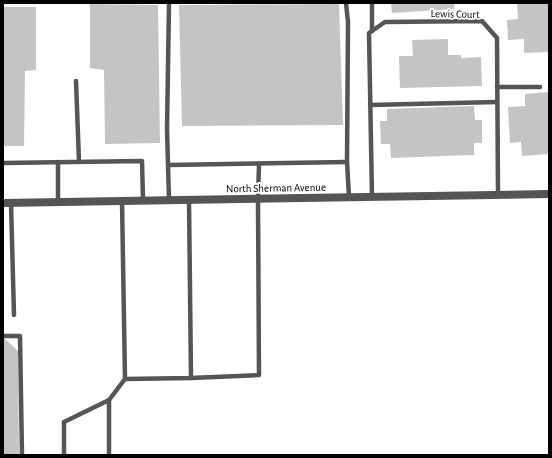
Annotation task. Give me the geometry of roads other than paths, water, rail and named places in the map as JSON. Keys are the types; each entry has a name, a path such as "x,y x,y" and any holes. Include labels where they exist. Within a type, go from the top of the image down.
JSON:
{"street":[{"name":"North Sherman Avenue","path":"7,203 549,194"}],"lane":[{"path":"169,3 169,200"},
{"path":"346,3 348,22 347,162 349,197"},
{"path":"372,3 372,31 369,34 372,197"},
{"name":"Lewis Court","path":"372,31 385,22 482,21 497,38 498,194"},
{"path":"76,81 79,162"},
{"path":"497,87 540,88"},
{"path":"370,104 497,102"},
{"path":"3,163 142,161 143,200"},
{"path":"58,162 58,202"},
{"path":"168,165 347,162"},
{"path":"125,379 259,375 259,164"},
{"path":"189,200 191,378"},
{"path":"64,455 64,422 109,400 125,379 122,201"},
{"path":"7,203 14,315"},
{"path":"3,336 20,336 22,455"},
{"path":"109,400 109,455"}]}
